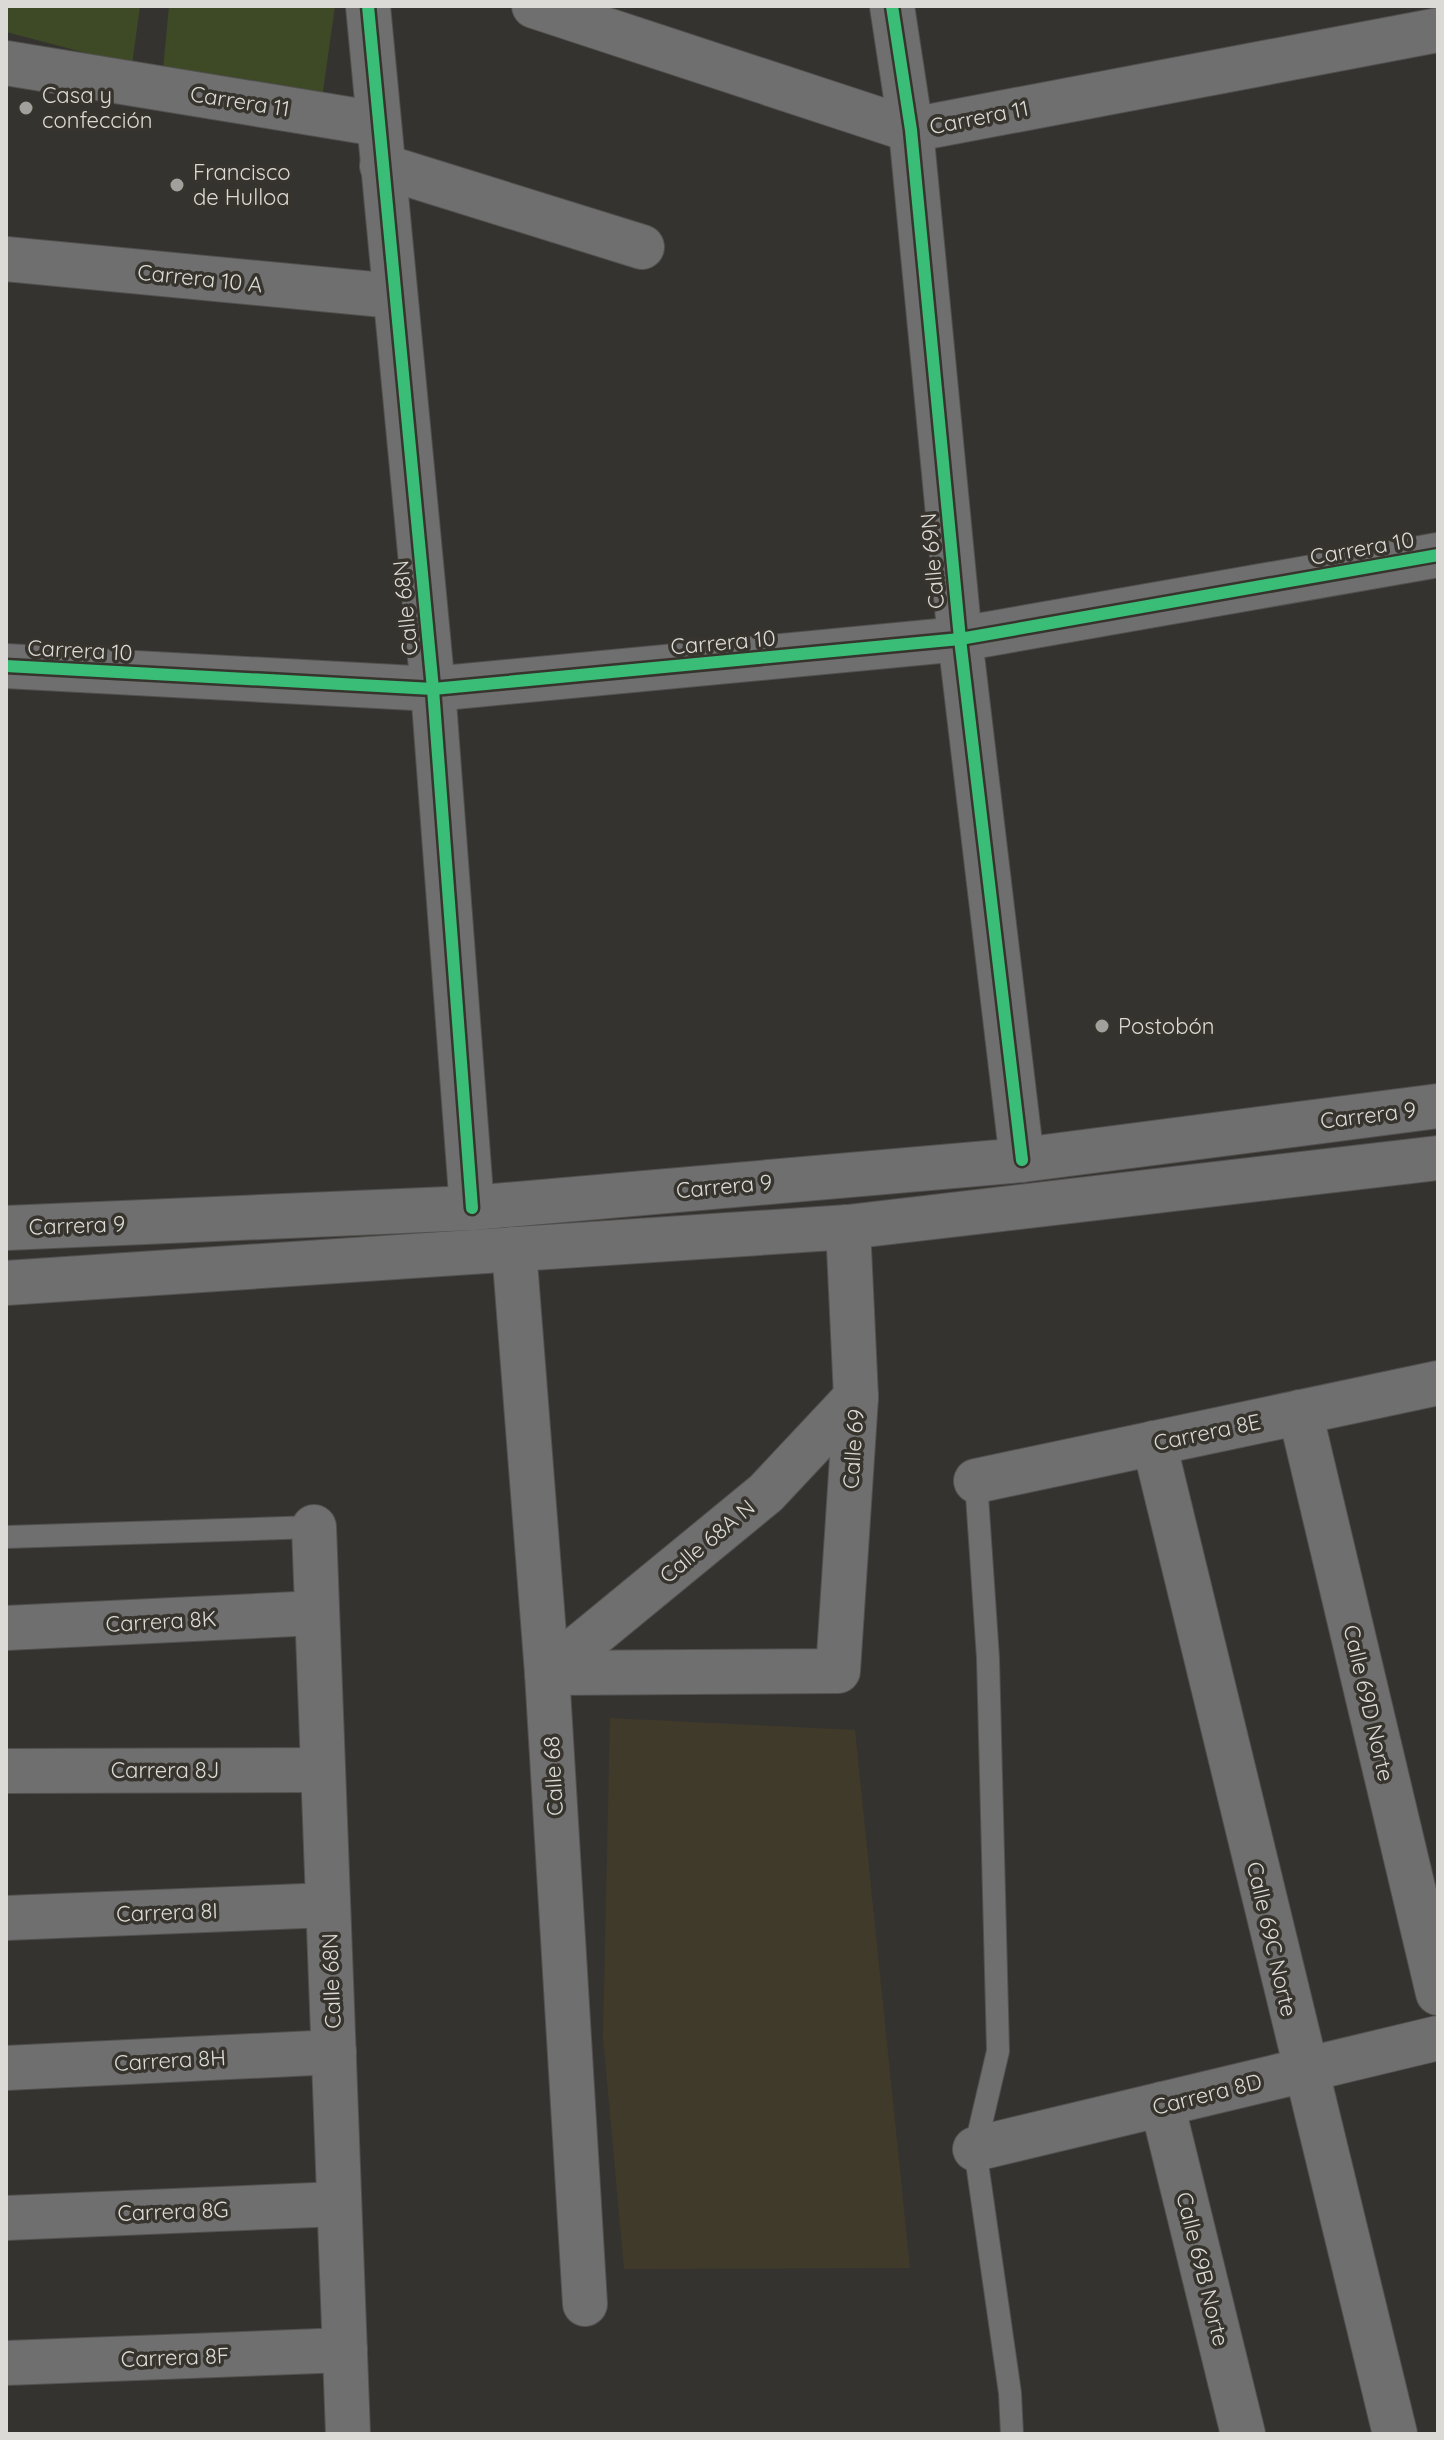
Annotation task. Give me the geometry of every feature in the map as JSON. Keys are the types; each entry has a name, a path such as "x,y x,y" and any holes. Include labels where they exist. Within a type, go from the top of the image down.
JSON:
{"street":[{"name":"Calle 68N","path":"368,6 433,689 472,1208"},
{"name":"Carrera 11","path":"534,6 911,130 1438,30"},
{"name":"Calle 69N","path":"892,6 911,130 960,639 1022,1160"},
{"name":"Carrera 11","path":"6,63 380,145 642,247"},
{"name":"Carrera 10 A","path":"6,259 394,296"},
{"name":"Carrera 10","path":"6,666 433,689 960,639 1438,555"},
{"name":"Carrera 9","path":"6,1228 472,1208 1022,1160 1438,1106"},
{"path":"6,1283 848,1227 1438,1158"},
{"name":"Calle 69","path":"547,1673 838,1671 856,1397 848,1227"},
{"name":"Calle 68","path":"514,1249 547,1673 585,2304"},
{"name":"Carrera 8E","path":"976,1481 1438,1383"},
{"name":"Calle 68A N","path":"547,1673 766,1493 856,1397"},
{"name":"Calle 69D Norte","path":"1300,1412 1438,1993"},
{"name":"Calle 69C Norte","path":"1154,1443 1304,2070 1395,2434"},
{"name":"Calle 68N","path":"314,1527 348,2434"},
{"name":"Carrera 8K","path":"6,1628 317,1613"},
{"name":"Carrera 8J","path":"6,1771 323,1770"},
{"name":"Carrera 8I","path":"6,1918 328,1905"},
{"name":"Carrera 8D","path":"975,2149 1438,2038"},
{"name":"Carrera 8H","path":"6,2068 334,2052"},
{"name":"Calle 69B Norte","path":"1162,2104 1243,2434"},
{"name":"Carrera 8G","path":"6,2218 339,2204"},
{"name":"Carrera 8F","path":"6,2363 345,2350"}],"lane":[{"path":"976,1481 988,1658 998,2051 975,2149 1010,2393 1012,2434"},
{"path":"6,1537 314,1527"}],"shaded area":[{"path":"610,1718 855,1730 910,2268 624,2269 603,2037"}],"green space":[{"path":"6,6 140,6 132,65 6,32"},
{"path":"169,6 335,6 322,98 162,80"}],"cycle path":[{"path":"368,6 433,689 472,1208"},
{"path":"892,6 911,130 960,639 1022,1160"},
{"path":"6,666 433,689 960,639 1438,555"}],"place":[{"name":"Casa y confección","path":"26,108"},
{"name":"Francisco de Hulloa","path":"177,185"},
{"name":"Postobón","path":"1102,1026"}]}
